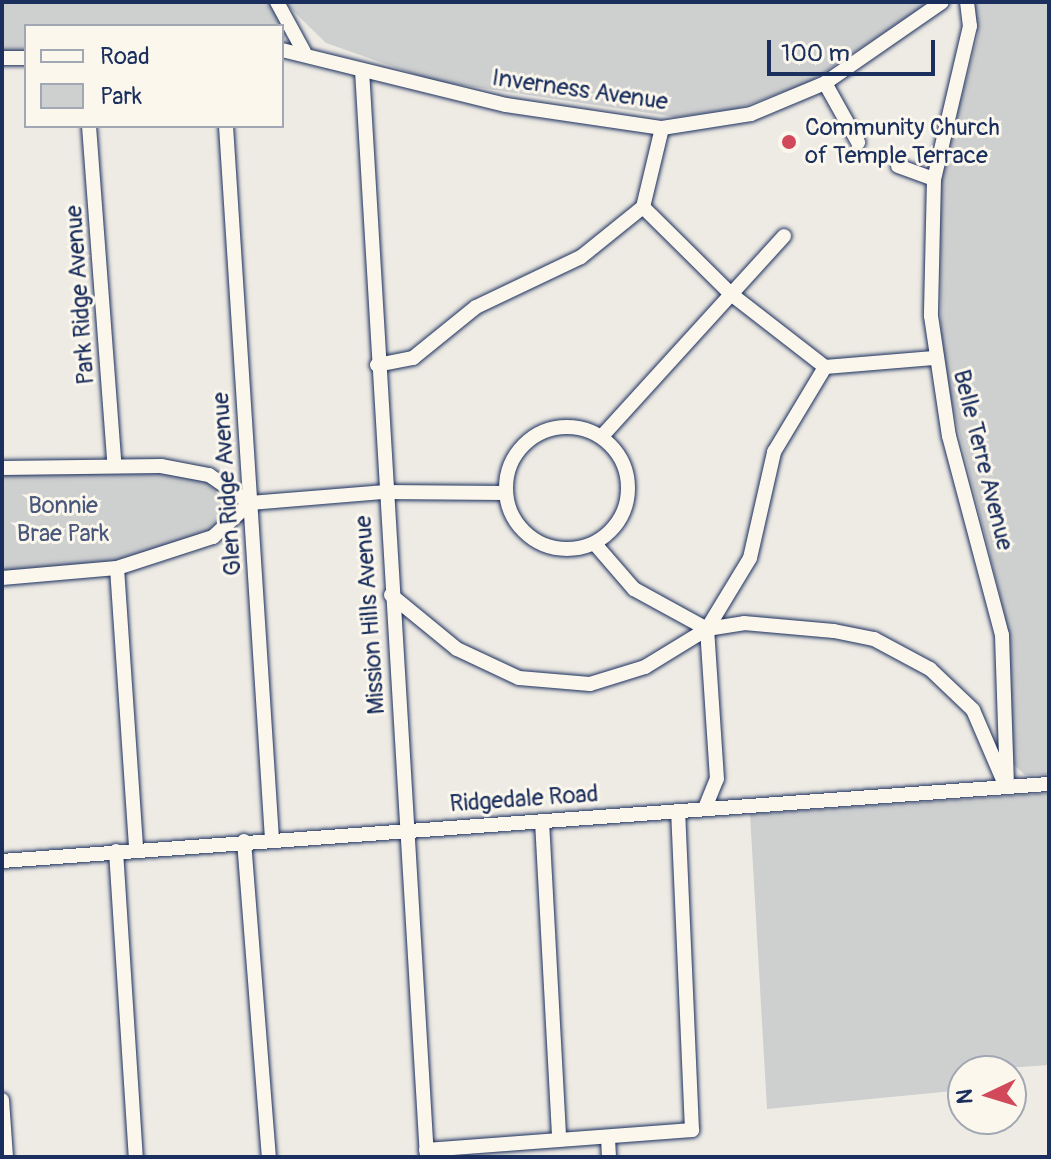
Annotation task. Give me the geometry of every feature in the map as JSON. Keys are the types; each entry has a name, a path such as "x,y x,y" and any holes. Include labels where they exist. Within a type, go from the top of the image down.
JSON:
{"street":[{"path":"277,2 304,52"},
{"name":"Inverness Avenue","path":"284,50 304,52 362,70 506,105 662,128 751,114 825,83 942,2"},
{"name":"Belle Terre Avenue","path":"967,2 970,26 934,179 934,358 1002,635 1007,787"},
{"path":"2,58 24,58"},
{"name":"Mission Hills Avenue","path":"362,70 383,492 426,1153"},
{"path":"825,83 858,142"},
{"name":"Park Ridge Avenue","path":"89,128 114,462"},
{"name":"Glen Ridge Avenue","path":"226,128 272,839"},
{"path":"377,365 413,358 476,307 581,257 643,207 662,128"},
{"path":"898,166 934,179"},
{"path":"643,207 731,294 825,367 934,358"},
{"path":"603,435 784,236"},
{"path":"705,808 717,779 707,629 750,558 774,452 825,367"},
{"path":"574,429 603,435 629,479 625,509 595,544 551,548 533,540 514,524 504,493 512,461 528,441 574,429"},
{"path":"2,468 114,462 209,475 250,503"},
{"path":"2,578 117,568 213,537 250,503 383,492 504,493"},
{"path":"595,544 634,589 707,629"},
{"path":"117,568 136,850"},
{"path":"391,595 457,649 519,678 590,684 645,667 707,629 744,623 874,639 930,669 973,710 1007,787"},
{"name":"Ridgedale Road","path":"2,861 405,828 1049,784"},
{"path":"426,1153 692,1130 678,811"},
{"path":"542,821 559,1140"},
{"path":"244,841 269,1157"},
{"path":"116,851 136,1157"},
{"path":"2,1100 6,1157"},
{"path":"608,1138 609,1157"}],"green space":[{"path":"2,2 271,2 284,24 24,24 24,53 2,53"},
{"path":"284,2 930,2 808,83 736,109 676,117 434,81 326,43"},
{"path":"974,2 1049,2 1049,774 1025,775 1014,765 1005,615 941,360 940,179 978,35"},
{"name":"Bonnie Brae Park","path":"159,471 207,479 242,507 212,533 117,562 2,573 2,474"},
{"path":"1049,793 1049,1065 1027,1067 1027,1055 947,1055 947,1092 767,1109 750,814"}],"place":[{"name":"Community Church of Temple Terrace","path":"789,142"}]}
